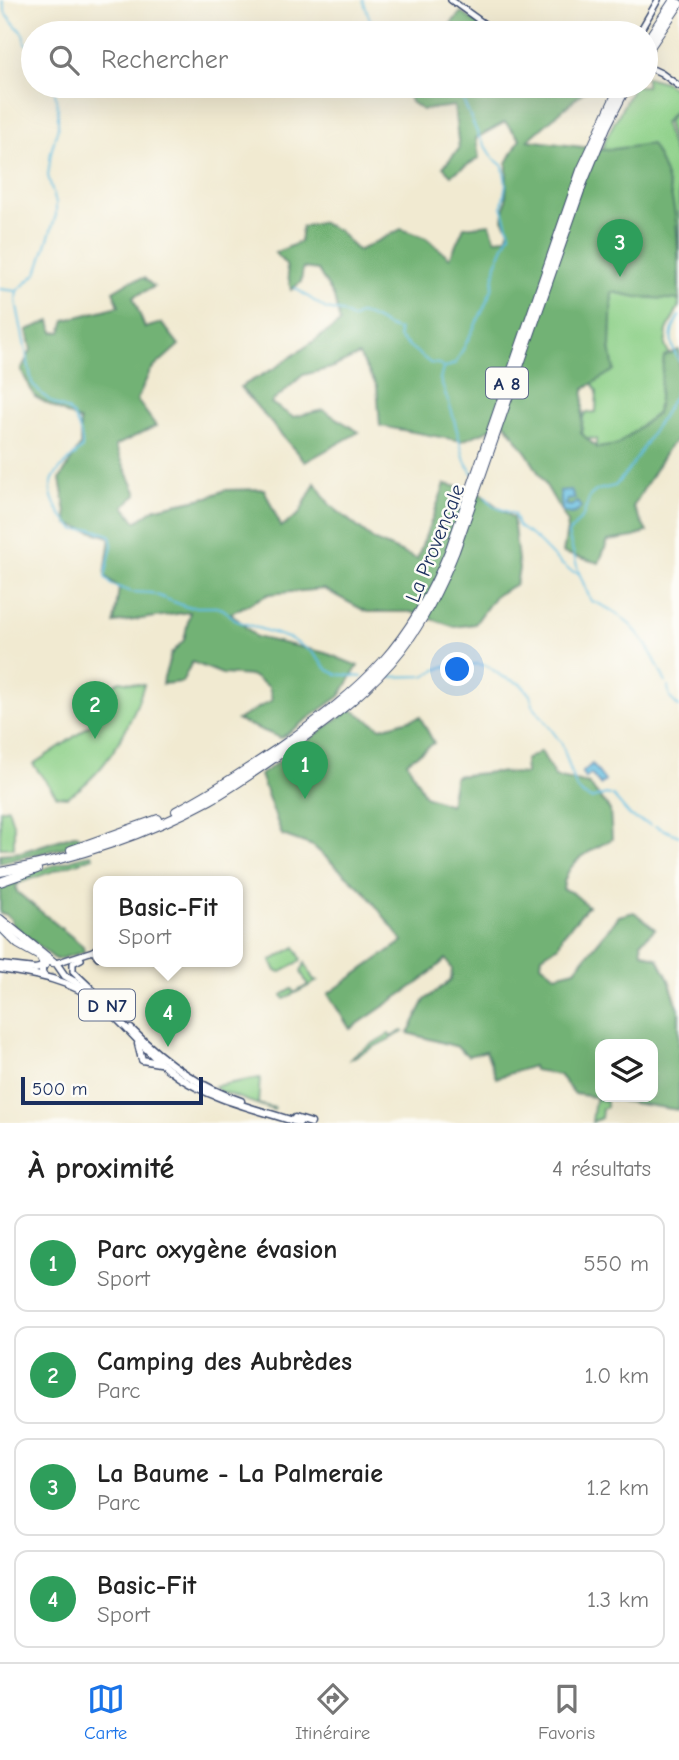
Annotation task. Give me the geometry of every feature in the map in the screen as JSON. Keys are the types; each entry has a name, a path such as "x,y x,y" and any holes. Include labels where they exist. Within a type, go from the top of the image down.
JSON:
{"highway":[{"path":"658,25 674,0"},
{"path":"658,36 679,5"},
{"name":"La Provençale","path":"380,671 437,582 581,170 614,98"},
{"name":"La Provençale","path":"0,872 85,852 149,828 229,789 318,727 380,671 414,633 442,584 460,538 582,185 621,98"},
{"name":"La Provençale","path":"0,867 98,842 194,802 226,784 368,682"},
{"path":"0,882 85,852"},
{"path":"0,919 58,966"},
{"path":"0,926 18,944 41,957 42,970"}],"main road":[{"path":"0,967 42,970 58,966 59,976 53,980 42,970"},
{"name":"D N7","path":"58,966 105,1003 147,1053"},
{"path":"63,979 105,1003"},
{"name":"D N7","path":"53,980 94,999 137,1041 141,1049 184,1074 217,1092 311,1123"},
{"path":"147,1053 181,1078 214,1096 299,1123"}],"street":[{"path":"451,0 480,21"},
{"path":"646,21 658,0"},
{"path":"658,72 679,86"},
{"path":"58,966 93,953"},
{"path":"93,953 74,962 73,971 105,1003"},
{"path":"58,966 81,959"}],"green space":[{"path":"461,12 474,21 453,21"},
{"path":"658,80 679,92 679,105 664,123 679,168 679,306 667,330 665,346 679,370 634,459 596,457 596,439 583,438 583,419 585,413 596,412 597,391 578,360 592,177 606,138 628,98 658,98"},
{"path":"410,98 576,98 528,140 606,150 651,144 660,162 676,219 679,300 612,292 610,347 614,370 584,389 581,433 597,448 617,445 657,413 664,356 679,350 679,437 668,448 633,507 647,532 608,541 599,563 563,553 568,523 528,455 505,423 462,441 380,426 377,386 359,355 331,368 303,375 271,403 293,417 323,410 359,432 305,462 240,387 275,368 340,323 334,297 318,270 303,268 301,282 291,290 286,265 275,253 300,242 302,227 320,222 338,230 358,251 401,229 426,238 450,258 464,227 490,224 495,239 506,238 509,229 503,219 507,163 520,139 505,122 476,138 479,158 451,175 443,167 459,149 454,106 422,110"},
{"path":"679,106 679,162 667,122"},
{"path":"144,278 154,287 133,297 145,328 162,323 179,345 150,371 137,400 156,426 115,446 137,494 124,506 136,522 156,508 208,497 225,490 264,489 281,527 299,514 315,483 330,505 375,541 417,559 445,484 476,491 513,518 519,569 516,584 495,596 475,624 455,627 411,612 367,612 324,589 269,594 231,613 256,637 326,653 358,666 340,696 281,738 237,720 272,700 269,687 252,676 222,674 192,662 182,682 162,684 171,654 184,640 190,612 114,623 119,588 105,576 110,537 68,524 60,479 80,446 80,421 35,397 21,370 31,350 27,330 50,321 53,332 61,332 65,320 119,306 113,291 130,281"},
{"path":"120,681 144,685 124,733 94,776 67,797 57,796 33,764 93,722 100,713 108,692"},
{"path":"351,709 381,728 420,717 434,743 407,762 425,796 450,805 455,776 494,772 526,774 525,760 541,751 555,777 589,784 610,810 612,839 580,858 569,871 563,889 573,893 588,906 563,935 559,945 542,956 541,964 555,975 575,970 619,916 634,912 655,929 641,942 642,952 658,959 669,980 679,1010 679,1110 627,1102 658,1102 658,1039 595,1039 595,1097 575,1094 559,1075 534,1070 533,1066 496,1078 486,1051 468,1056 458,1047 408,1033 425,1000 451,980 452,969 446,959 421,981 350,1029 328,994 403,941 365,892 313,846 282,835 260,775"},
{"path":"8,808 14,827 14,848 0,848 0,810"},
{"path":"77,834 83,843 0,863 0,854 21,852"},
{"path":"91,854 93,857 19,883 9,880"},
{"path":"13,880 19,883 17,892 83,946 84,952 56,960 12,924 5,914 0,914 0,884"},
{"path":"295,947 300,961 281,972 276,971 271,961"},
{"path":"305,963 313,979 318,981 284,999 282,995 292,989 294,993 308,985 301,972"},
{"path":"403,1032 350,1059 389,1034 391,1037"},
{"path":"260,1078 258,1104 275,1108 274,1110 219,1091 215,1086"},
{"path":"595,1099 595,1102 607,1102 607,1107 602,1109 601,1118 592,1122"}],"water":[{"path":"571,490 575,499 567,500 566,505 571,506 577,502 581,507 570,514 562,511 560,491"},
{"path":"592,764 605,781 600,785 591,774 586,778 582,773"}],"waterway":[{"path":"2,0 6,14 21,32"},
{"path":"363,0 371,21"},
{"path":"18,290 37,273 56,215 56,203 48,176 58,127 56,98"},
{"path":"462,98 480,139"},
{"path":"472,473 465,461 440,379 443,369 456,363 483,310 492,289 496,264 510,233 502,206 506,183 503,166 492,157 482,141"},
{"path":"295,288 326,309 342,312 353,319 359,314 366,315 399,330 399,338 430,363 439,364 443,368"},
{"path":"0,289 16,291"},
{"path":"17,291 16,301 32,383 47,399 72,414 82,439 82,448 54,477 51,488 54,502 66,521 76,530 92,529 110,535 112,545 105,577 112,585 132,592 151,593 187,607 223,609 237,621 291,639 312,652 328,670 336,674 362,677"},
{"path":"679,316 671,339 679,361"},
{"path":"666,683 638,633 618,614 591,601 579,573 568,534 583,516 590,496 597,490 615,486 631,467 674,397 679,381"},
{"path":"485,496 493,506 514,514 518,526 566,567 578,573"},
{"path":"382,677 424,676 445,666 455,670 476,664 488,666 501,676 521,684 562,744 576,787 583,795 591,799 606,794 613,796 631,817 651,825"},
{"path":"668,686 670,698 679,707"},
{"path":"655,826 679,836"}],"tunnel":[{"path":"41,973 63,979"}],"place":[{"name":"La Baume - La Palmeraie","path":"620,277"},
{"name":"Camping des Aubrèdes","path":"95,739"},
{"name":"Parc oxygène évasion","path":"305,799"},
{"name":"Basic-Fit","path":"168,1047"}]}
